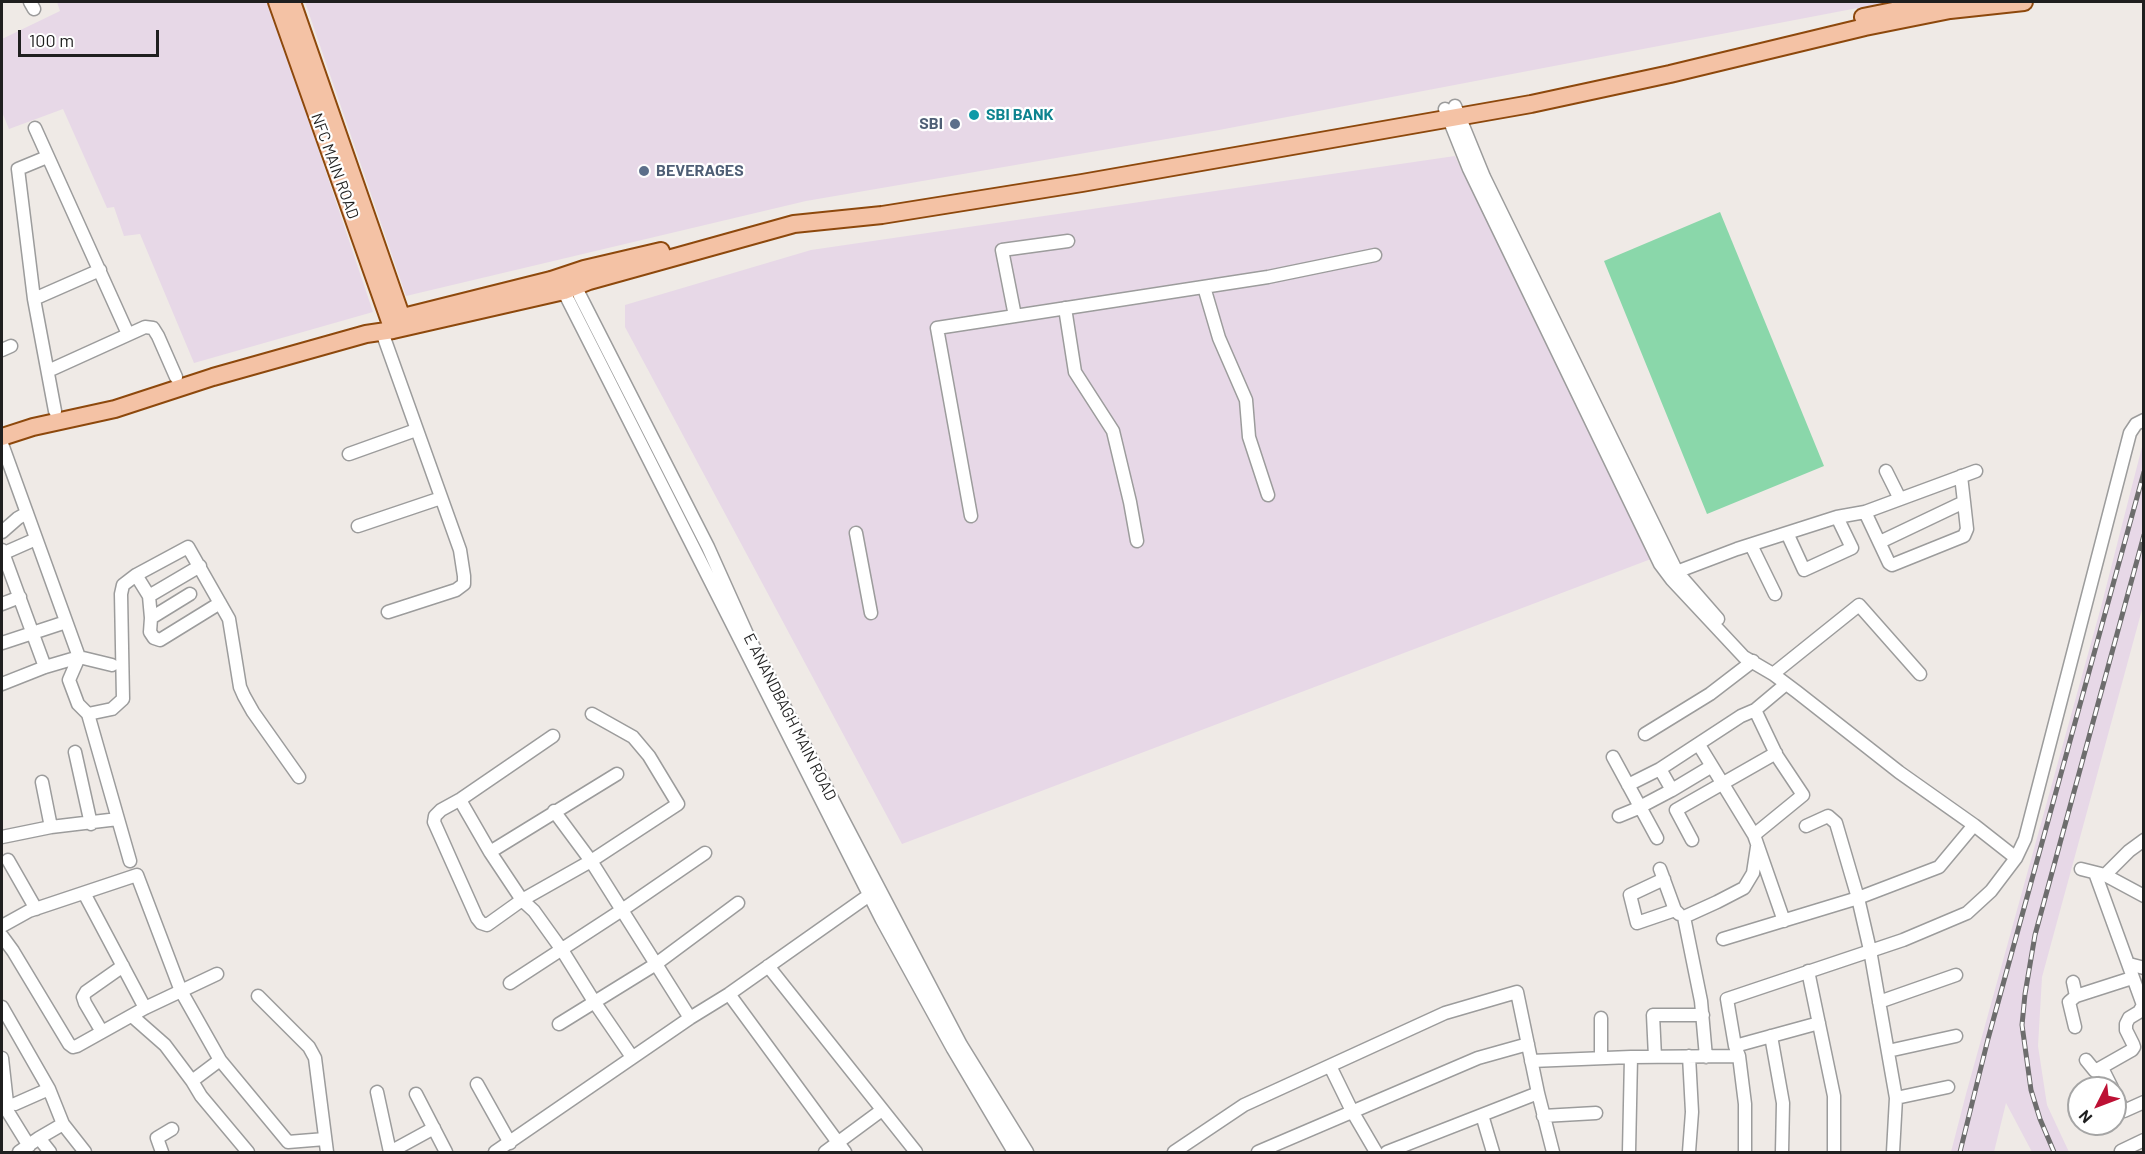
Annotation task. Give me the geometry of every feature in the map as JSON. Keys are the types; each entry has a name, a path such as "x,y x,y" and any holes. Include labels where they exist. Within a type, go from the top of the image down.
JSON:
{"main road":[{"name":"NFC MAIN ROAD","path":"277,2 395,325"},
{"name":"NFC MAIN ROAD","path":"292,2 395,325"},
{"path":"2,426 113,398 250,355 395,325 794,224 882,214 1452,113 1531,104 1670,74 1938,2"},
{"path":"1886,17 2024,2"},
{"path":"2,437 33,427 115,409 213,377 395,325"}],"street":[{"path":"1452,113 1484,177 1571,368 1673,574 1749,652 1753,661 2016,858"},
{"path":"35,128 128,334"},
{"path":"47,157 18,169 34,299 55,411"},
{"path":"1015,316 1002,250 1068,242"},
{"path":"970,516 937,328 1268,277 1375,255"},
{"path":"34,299 100,270"},
{"name":"E ANANDBAGH MAIN ROAD","path":"566,282 708,547 747,634 953,1049 1014,1152"},
{"path":"1204,287 1219,338 1246,400 1249,437 1268,495"},
{"path":"1065,308 1075,372 1113,430 1137,541"},
{"path":"388,612 456,590 464,584 460,549 416,430 395,325"},
{"path":"48,371 145,327 153,328 176,377"},
{"path":"1745,1152 1745,1104 1727,999 1904,940 1967,913 1991,891 2016,858 2025,838 2130,433 2136,424 2144,420"},
{"path":"349,454 416,430"},
{"path":"2,444 79,657 69,680 78,704 88,714 129,861"},
{"path":"1886,471 1900,499"},
{"path":"1673,574 1787,533 1837,517 1865,512 1976,471"},
{"path":"1865,512 1892,565 1964,536 1967,529 1961,476"},
{"path":"358,526 441,498"},
{"path":"1880,542 1964,502"},
{"path":"2,532 27,513"},
{"path":"1787,533 1804,570 1852,548 1837,517"},
{"path":"856,533 871,613"},
{"path":"36,539 2,553 45,667"},
{"path":"1751,545 1775,594"},
{"path":"88,714 112,709 123,699 121,594 123,585 136,575 188,547 231,624 240,687 244,696 299,777"},
{"path":"149,596 200,566"},
{"path":"136,575 149,596 150,632 154,638 160,640 220,603"},
{"path":"151,618 190,594"},
{"path":"2,604 20,597"},
{"path":"1773,674 1859,605 1920,674"},
{"path":"2,643 66,622"},
{"path":"2,684 45,667 79,657 112,665"},
{"path":"1645,734 1710,694 1753,661"},
{"path":"1628,785 1660,770 1741,716 1755,710 1786,684"},
{"path":"1706,1057 1701,1001 1679,913 1662,874 1630,895 1637,923 1679,913 1718,903 1744,888 1754,873 1756,841 1803,795 1776,753 1755,710"},
{"path":"553,736 435,816 434,822 477,918 487,926 522,900 591,861 678,804 650,756 633,737 592,714"},
{"path":"1699,745 1756,841 1784,921"},
{"path":"75,752 91,824"},
{"path":"1692,840 1676,810 1776,753"},
{"path":"1613,757 1657,838"},
{"path":"1619,816 1640,807 1712,766"},
{"path":"1660,770 1671,790"},
{"path":"490,852 617,774"},
{"path":"42,782 51,827"},
{"path":"460,800 490,852 522,900 534,911 562,950 632,1057"},
{"path":"554,811 591,861 690,1018"},
{"path":"1806,826 1828,816 1836,823 1858,898 1870,950 1896,1098 1893,1152"},
{"path":"2,837 51,827 118,819"},
{"path":"1723,939 1858,898 1939,867 1974,825"},
{"path":"2100,874 2144,840"},
{"path":"510,983 705,853"},
{"path":"8,860 36,909"},
{"path":"2081,869 2100,874 2144,896"},
{"path":"2085,1060 2095,1071 2134,1047 2126,1024 2128,1018 2139,1012 2143,1006 2100,874"},
{"path":"2,926 36,909 137,875 181,991 220,1060 288,1142 325,1139"},
{"path":"495,1152 632,1057 729,994 874,892"},
{"name":"E ANANDBAGH MAIN ROAD","path":"874,892 1027,1152"},
{"path":"84,893 145,1008"},
{"path":"559,1024 657,964 738,903"},
{"path":"2,936 73,1047 145,1008 217,974"},
{"path":"2129,964 2144,968"},
{"path":"102,1032 83,997 86,992 123,966"},
{"path":"768,966 916,1152"},
{"path":"1808,971 1834,1096 1834,1152"},
{"path":"1879,1002 1956,975"},
{"path":"2075,1027 2069,1002 2076,996 2132,978"},
{"path":"2073,982 2076,996"},
{"path":"1174,1152 1244,1105 1445,1013 1517,992 1543,1116 1553,1152"},
{"path":"729,994 841,1147"},
{"path":"258,996 309,1047 315,1058 327,1152"},
{"path":"2,1007 49,1089 63,1124 85,1152"},
{"path":"1655,1057 1653,1015 1702,1015"},
{"path":"132,1016 165,1045 201,1096 248,1152"},
{"path":"1601,1018 1601,1058"},
{"path":"1531,1061 1706,1057 1737,1051 1771,1036 1819,1023"},
{"path":"1771,1036 1783,1104 1782,1152"},
{"path":"1888,1051 1956,1036"},
{"path":"1258,1152 1478,1058 1528,1044"},
{"path":"1689,1056 1692,1112 1689,1152"},
{"path":"1629,1152 1630,1057"},
{"path":"2,1058 8,1112 29,1145 50,1152"},
{"path":"192,1081 220,1060"},
{"path":"1330,1066 1352,1111 1376,1152"},
{"path":"2102,1068 2106,1076"},
{"path":"477,1084 510,1143"},
{"path":"1896,1098 1948,1087"},
{"path":"15,1104 49,1089"},
{"path":"376,1092 390,1152 434,1128"},
{"path":"1387,1152 1538,1093"},
{"path":"416,1094 446,1152"},
{"path":"2127,1110 2144,1102"},
{"path":"825,1152 841,1147 882,1110"},
{"path":"1543,1116 1596,1113"},
{"path":"1482,1115 1493,1152"},
{"path":"29,1145 63,1124"},
{"path":"162,1152 157,1138 172,1130"},
{"path":"2121,1150 2144,1140"}],"shaded area":[{"path":"57,2 269,2 373,312 194,363 140,234 124,236 114,207 107,208 63,109 9,129 2,112 2,39 60,11"},
{"path":"305,2 1889,2 1219,130 806,201 406,296"},
{"path":"1455,156 1651,559 902,844 625,327 625,305 811,250"},
{"path":"2143,443 2143,606 2042,977 2038,1046 2047,1105 2069,1152 2032,1152 2006,1103 1994,1152 1951,1152 2101,607"}],"green space":[{"path":"1720,212 1824,466 1707,514 1604,261"}],"railway":[{"path":"1960,1152 1988,1039 2144,472"},
{"path":"2054,1152 2031,1090 2022,1025 2025,994 2035,935 2144,535"}],"place":[{"name":"SBI BANK","path":"974,115"},
{"name":"SBI","path":"955,124"},
{"name":"BEVERAGES","path":"644,171"}]}
